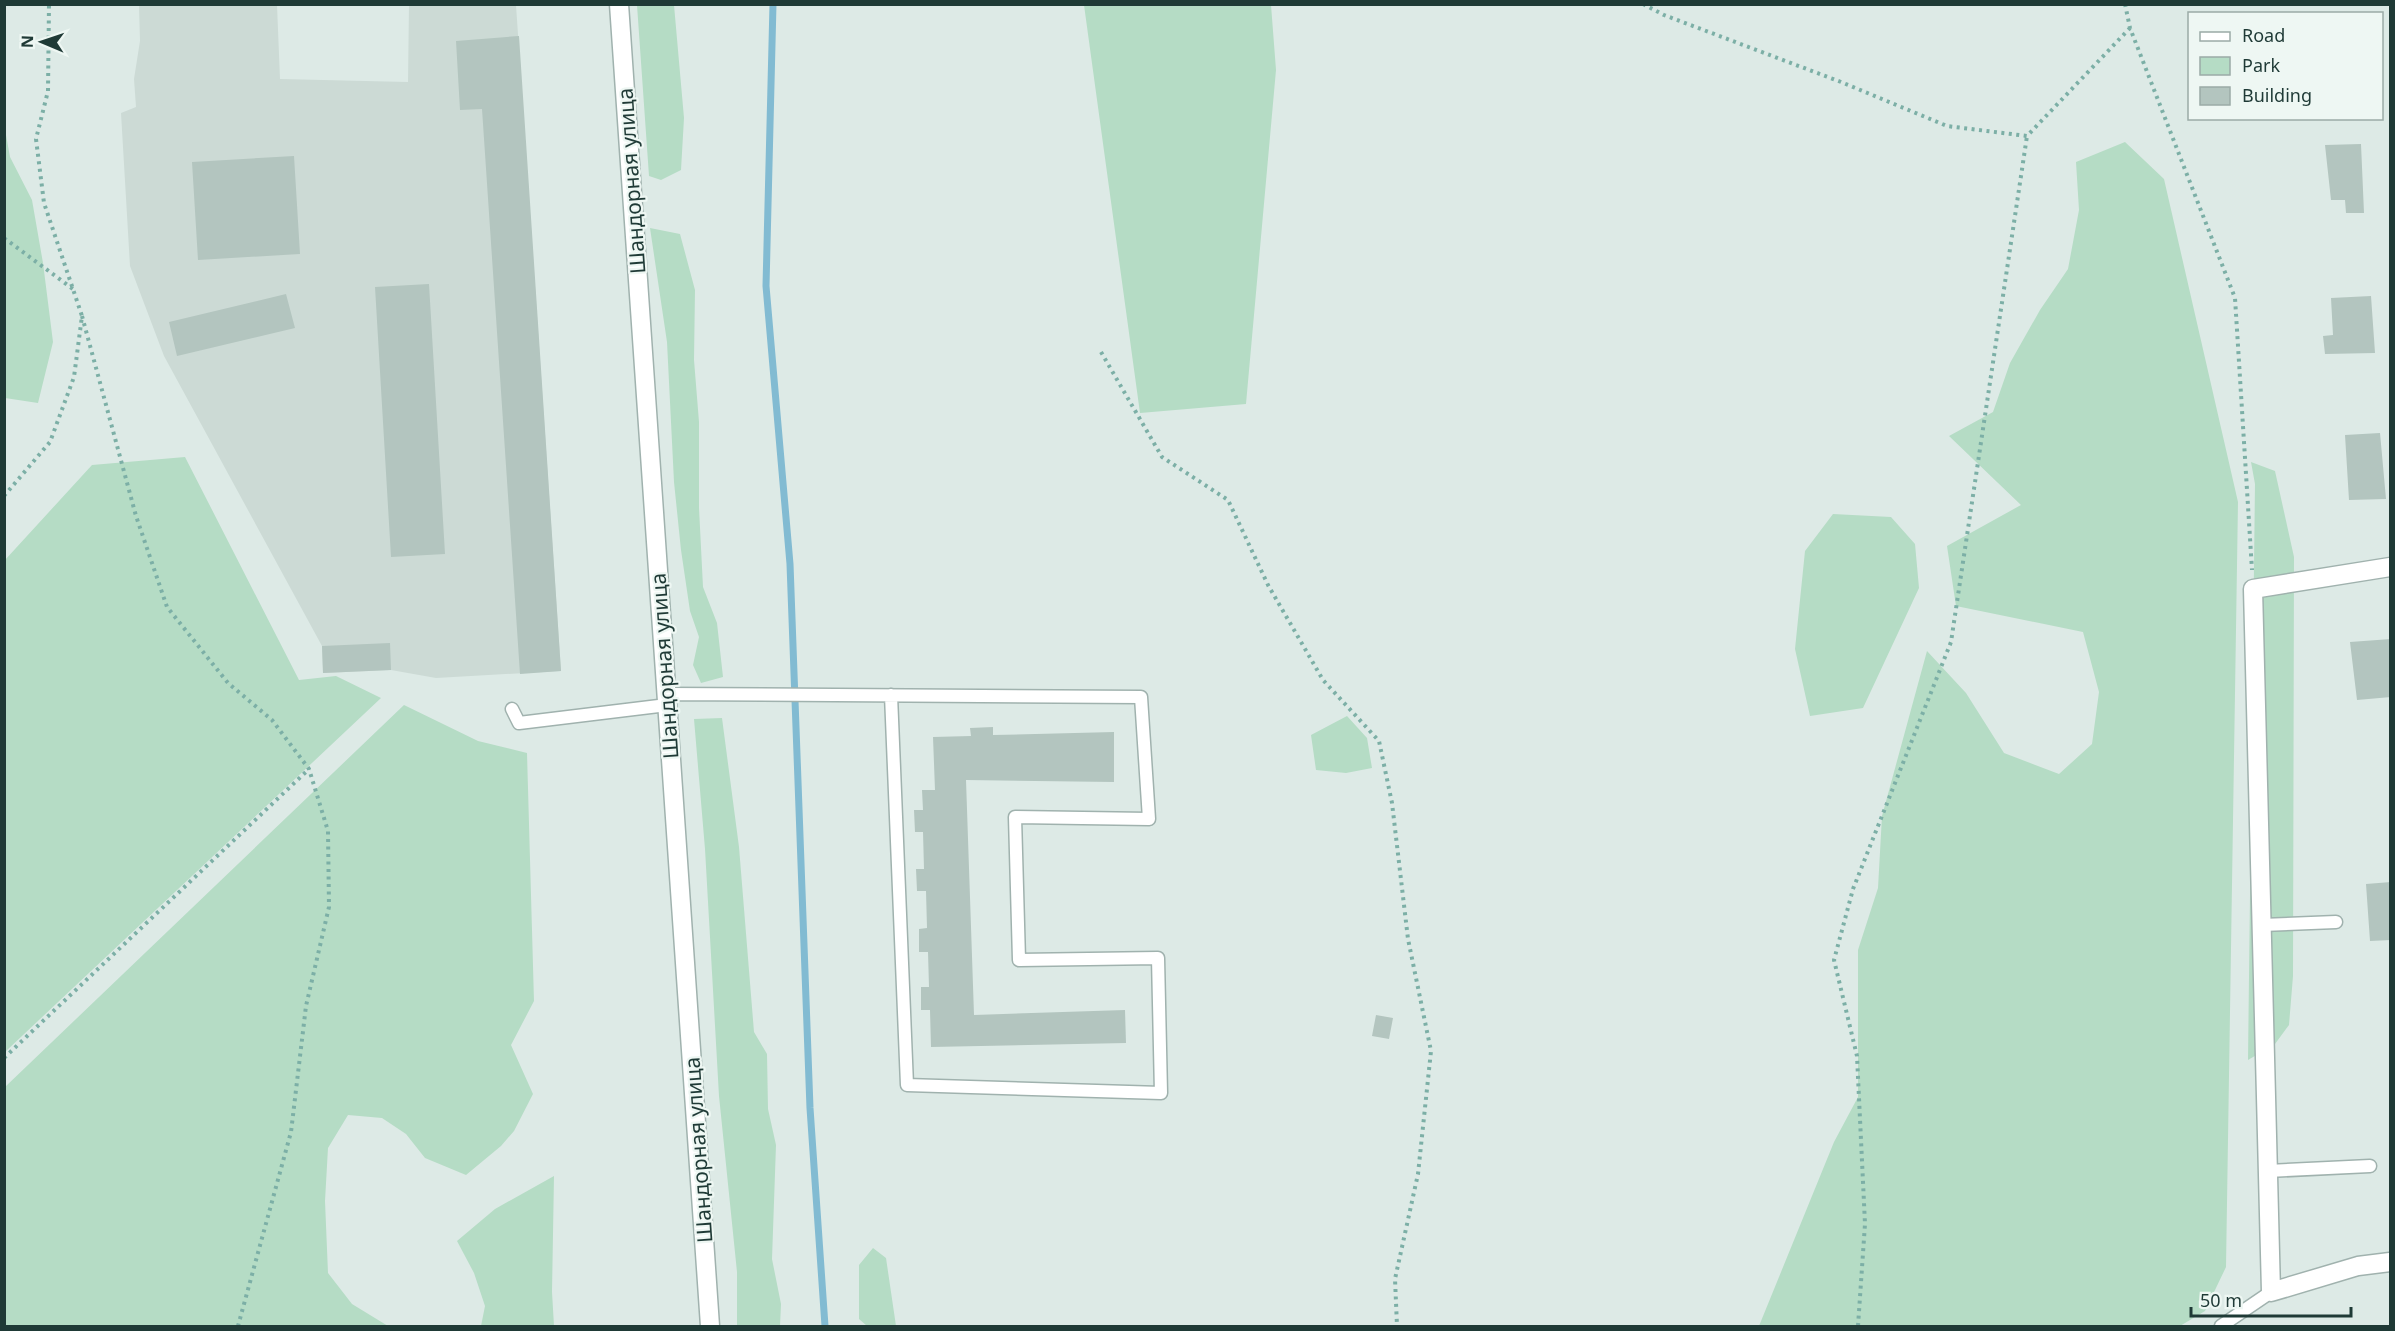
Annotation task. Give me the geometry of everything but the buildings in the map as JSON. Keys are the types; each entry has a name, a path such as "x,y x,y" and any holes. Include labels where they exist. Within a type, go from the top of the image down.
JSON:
{"street":[{"name":"Шандорная улица","path":"619,4 710,1326"},
{"path":"2391,567 2253,589 2271,1293 2358,1266 2391,1262"}],"lane":[{"path":"512,709 519,723 667,699 891,695 1141,697 1149,819 1015,817 1019,960 1158,958 1161,1093 907,1085 891,695"},
{"path":"2262,925 2336,922"},
{"path":"2268,1171 2370,1166"},
{"path":"2221,1326 2271,1293"}],"path":[{"path":"49,4 48,91 36,139 44,203 82,316 136,516 167,607 228,683 272,720 309,769 328,831 329,907 306,1006 291,1132 238,1326"},
{"path":"1643,4 1664,15 1841,82 1947,126 2027,136"},
{"path":"2125,4 2130,28 2235,298 2253,589"},
{"path":"1858,1326 1865,1224 1857,1056 1834,960 1853,889 1951,642 2027,136 2130,28"},
{"path":"4,238 74,290"},
{"path":"4,496 50,442 74,377 82,316"},
{"path":"1101,352 1162,457 1228,500 1268,585 1323,680 1379,741 1392,803 1408,939 1431,1051 1418,1174 1395,1279 1397,1326"},
{"path":"4,1058 309,769"}],"shaded area":[{"path":"139,5 277,5 280,79 408,82 409,5 516,5 561,671 436,678 391,670 323,673 322,646 164,356 130,266 121,113 136,107 134,79 140,41"}],"green space":[{"path":"637,5 674,5 684,118 681,170 661,180 649,176"},
{"path":"1084,5 1271,5 1276,70 1246,404 1140,413"},
{"path":"4,124 10,157 32,200 53,342 38,403 5,398"},
{"path":"2125,142 2164,179 2238,502 2226,1267 2205,1311 2180,1326 1759,1326 1834,1142 1858,1097 1858,950 1878,888 1882,816 1927,651 1966,693 2004,753 2059,774 2092,744 2099,692 2083,632 1956,606 1947,546 2021,505 1949,436 1993,412 2010,363 2040,310 2068,269 2079,210 2076,162"},
{"path":"650,228 680,234 695,290 694,360 699,422 699,508 703,587 717,623 723,677 701,683 693,665 699,637 690,611 681,550 674,482 667,342"},
{"path":"185,457 299,680 336,676 381,698 5,1052 5,560 92,465"},
{"path":"2251,462 2275,471 2294,557 2293,976 2289,1025 2275,1044 2248,1060 2255,484"},
{"path":"1833,514 1891,517 1915,544 1919,588 1863,708 1810,716 1795,649 1805,551"},
{"path":"404,705 478,741 527,753 534,1001 511,1045 533,1094 514,1131 501,1146 466,1175 425,1158 406,1134 382,1118 348,1115 328,1148 325,1201 328,1273 352,1304 388,1326 5,1326 5,1087"},
{"path":"1347,716 1367,738 1372,768 1346,773 1316,770 1311,735"},
{"path":"722,718 739,847 754,1032 767,1054 768,1109 776,1145 772,1259 781,1304 780,1326 737,1326 737,1272 719,1096 705,849 694,719"},
{"path":"554,1176 552,1292 554,1326 481,1326 485,1306 474,1273 457,1241 495,1209"},
{"path":"873,1248 886,1258 896,1326 867,1326 859,1319 859,1265"}],"waterway":[{"path":"773,4 766,286 790,564 810,1108 825,1326"}]}
